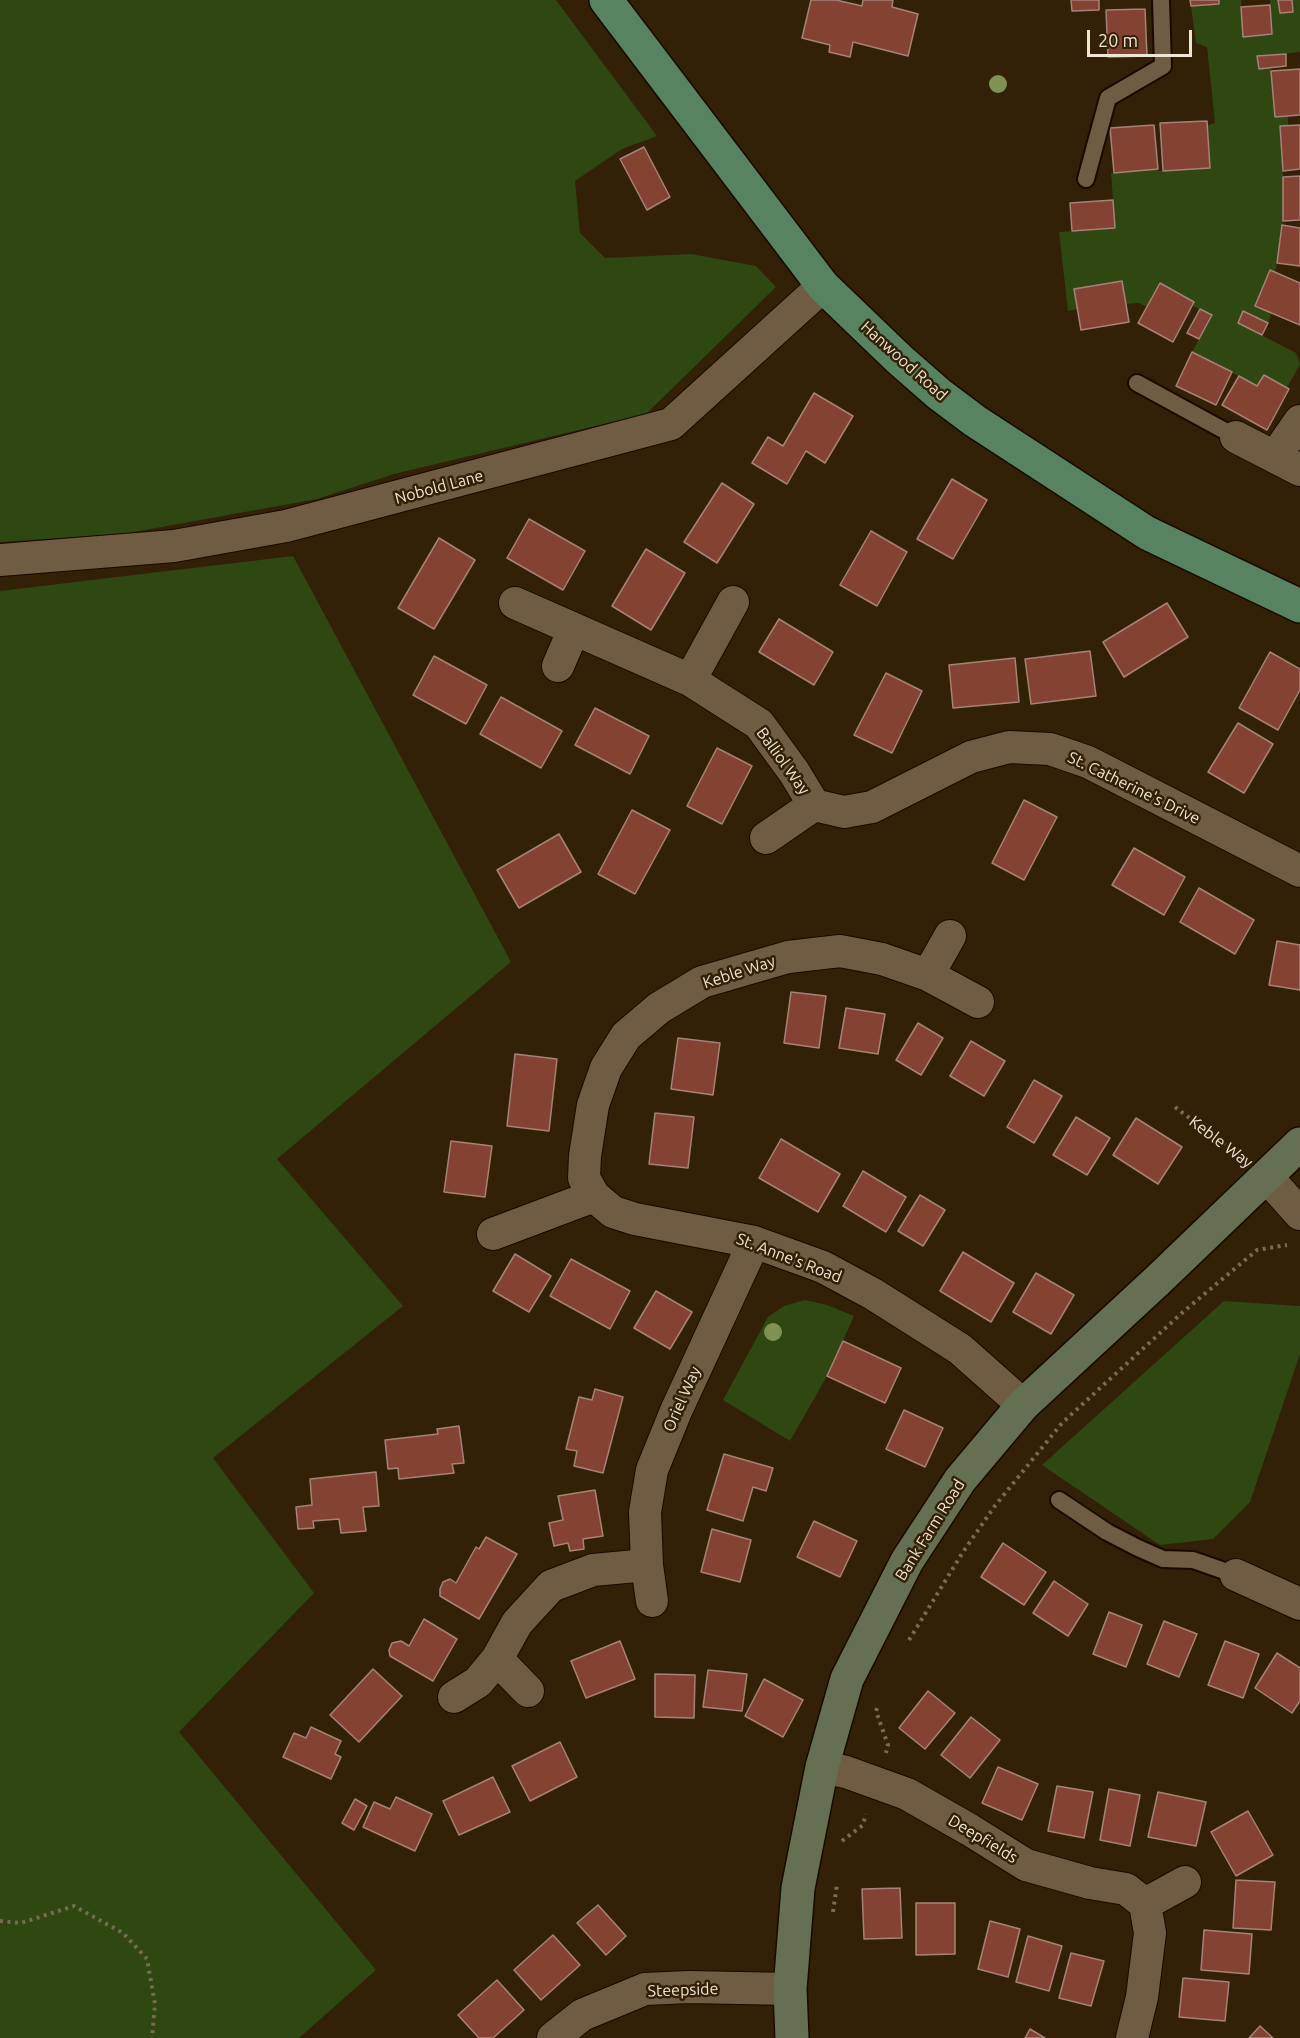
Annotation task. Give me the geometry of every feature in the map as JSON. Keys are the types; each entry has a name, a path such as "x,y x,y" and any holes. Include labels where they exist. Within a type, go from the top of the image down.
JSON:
{"main road":[{"name":"Hanwood Road","path":"606,0 823,286 939,394 975,421 1147,533 1300,606"}],"street":[{"name":"Nobold Lane","path":"0,560 174,546 286,526 671,424 823,286"},
{"path":"1236,437 1287,464 1300,421"},
{"path":"690,680 733,602"},
{"name":"Balliol Way","path":"515,603 690,680 759,724 794,772 814,805"},
{"path":"558,666 574,629"},
{"name":"St. Catherine's Drive","path":"814,805 844,812 872,807 971,757 1009,747 1050,749 1088,762 1300,871"},
{"path":"766,838 814,805"},
{"path":"928,975 950,936"},
{"name":"Keble Way","path":"594,1196 584,1178 585,1156 593,1105 606,1068 626,1036 659,1008 702,982 788,957 840,951 882,959 928,975 978,1002"},
{"name":"Bank Farm Road","path":"792,2038 790,1989 798,1888 822,1767 847,1678 907,1562 960,1480 1023,1405 1300,1144"},
{"path":"1267,1177 1300,1214"},
{"path":"493,1234 594,1196"},
{"name":"St. Anne's Road","path":"594,1196 613,1212 635,1219 754,1242 823,1267 873,1294 960,1349 1023,1405"},
{"name":"Oriel Way","path":"652,1601 647,1565 645,1512 652,1470 676,1411 754,1242"},
{"path":"454,1697 478,1682 497,1659 517,1623 551,1586 593,1570 647,1565"},
{"path":"1236,1575 1300,1604"},
{"path":"497,1659 528,1691"},
{"name":"Deepfields","path":"822,1767 846,1772 907,1794 1026,1865 1090,1883 1126,1889 1145,1904"},
{"path":"1132,2038 1142,1997 1150,1933 1145,1904 1185,1882"},
{"name":"Steepside","path":"553,2038 582,2015 645,1989 790,1989"}],"lane":[{"path":"1086,179 1108,98 1163,66 1161,0"},
{"path":"1137,383 1236,437"},
{"path":"1059,1500 1107,1532 1163,1559 1193,1560 1236,1575"}],"path":[{"name":"Keble Way","path":"1175,1107 1267,1177"},
{"path":"907,1642 994,1507 1062,1423 1183,1312 1257,1250 1293,1244"},
{"path":"879,1701 876,1711 888,1745 883,1762"},
{"path":"842,1842 863,1825 868,1807"},
{"path":"832,1923 838,1877"},
{"path":"0,1921 21,1923 74,1906 123,1933 147,1959 155,2004 152,2038"}],"green space":[{"path":"0,0 556,0 657,136 622,149 575,181 580,233 605,258 691,254 756,266 776,287 646,414 394,474 317,499 123,534 0,542"},
{"path":"1219,0 1241,0 1244,37 1272,34 1270,0 1278,0 1280,13 1293,12 1292,0 1300,0 1300,52 1257,57 1259,68 1271,68 1275,117 1288,116 1288,126 1280,127 1283,221 1277,263 1275,272 1269,271 1255,306 1272,313 1268,323 1243,311 1238,323 1296,353 1300,364 1287,388 1264,375 1257,386 1192,352 1212,315 1193,306 1194,302 1160,283 1147,307 1139,303 1126,304 1121,281 1074,289 1077,309 1068,311 1059,232 1115,228 1111,173 1210,168 1208,125 1215,123 1207,47 1196,43 1191,6 1219,4"},
{"path":"293,556 511,962 277,1159 403,1306 213,1458 314,1593 179,1732 376,1970 299,2038 0,2038 0,591"},
{"path":"805,1300 827,1305 854,1316 827,1376 790,1441 723,1400 768,1317 784,1306"},
{"path":"1224,1301 1300,1306 1300,1354 1250,1502 1213,1539 1160,1545 1042,1465"}],"building":[{"path":"811,0 836,0 862,6 863,0 893,0 892,7 918,14 908,56 853,42 850,57 829,52 830,45 802,38"},
{"path":"1071,0 1099,0 1099,10 1072,11"},
{"path":"1190,0 1219,0 1219,4 1191,6"},
{"path":"1278,0 1292,0 1293,12 1280,13"},
{"path":"1270,5 1272,34 1243,37 1241,7"},
{"path":"1145,9 1147,56 1108,57 1106,10"},
{"path":"1286,54 1286,66 1259,69 1257,56"},
{"path":"1300,69 1300,115 1275,117 1271,71"},
{"path":"1207,121 1210,168 1163,171 1160,123"},
{"path":"1154,125 1158,169 1114,173 1110,128"},
{"path":"1300,125 1300,169 1283,171 1280,126"},
{"path":"644,147 670,197 647,210 620,159"},
{"path":"1300,176 1300,220 1283,221 1283,177"},
{"path":"1113,200 1115,228 1072,231 1070,203"},
{"path":"1282,225 1300,228 1300,266 1277,263"},
{"path":"1270,270 1300,283 1300,325 1255,306"},
{"path":"1122,281 1129,322 1081,330 1074,289"},
{"path":"1160,283 1194,302 1173,342 1138,323"},
{"path":"1200,309 1212,315 1199,339 1187,333"},
{"path":"1243,311 1268,323 1262,335 1238,323"},
{"path":"1192,352 1232,372 1216,405 1176,386"},
{"path":"1264,375 1289,389 1267,430 1222,405 1239,376 1257,386"},
{"path":"814,393 853,416 825,463 806,451 787,484 752,463 768,437 783,446"},
{"path":"952,479 987,500 953,559 917,539"},
{"path":"722,483 754,504 717,563 684,542"},
{"path":"529,519 585,551 563,590 507,558"},
{"path":"871,531 907,552 877,606 840,585"},
{"path":"439,538 475,560 434,629 398,608"},
{"path":"646,549 685,573 651,630 612,606"},
{"path":"1167,603 1188,637 1124,677 1103,642"},
{"path":"779,619 833,652 814,685 759,652"},
{"path":"1090,651 1096,696 1031,704 1025,659"},
{"path":"1270,652 1300,669 1300,690 1278,730 1239,708"},
{"path":"434,656 487,685 466,724 413,695"},
{"path":"1015,658 1019,702 953,708 949,665"},
{"path":"886,673 922,691 892,753 854,735"},
{"path":"501,697 562,731 541,768 480,734"},
{"path":"595,708 649,736 630,774 575,745"},
{"path":"1238,723 1273,744 1244,793 1208,772"},
{"path":"717,748 752,766 722,824 687,806"},
{"path":"1024,800 1057,817 1024,880 992,863"},
{"path":"632,810 670,830 635,894 598,874"},
{"path":"559,834 581,872 519,908 497,870"},
{"path":"1134,848 1185,877 1164,915 1112,885"},
{"path":"1199,888 1254,920 1235,954 1180,922"},
{"path":"1277,941 1300,945 1300,990 1269,985"},
{"path":"791,992 826,996 819,1048 784,1043"},
{"path":"846,1008 885,1014 878,1054 839,1048"},
{"path":"918,1023 943,1038 921,1075 896,1060"},
{"path":"678,1038 720,1043 713,1095 671,1089"},
{"path":"971,1041 1005,1061 984,1096 950,1076"},
{"path":"515,1054 557,1059 549,1131 507,1126"},
{"path":"1034,1080 1062,1096 1034,1143 1007,1127"},
{"path":"655,1113 694,1117 688,1168 649,1164"},
{"path":"1076,1117 1110,1138 1087,1175 1053,1155"},
{"path":"1136,1118 1182,1147 1158,1184 1113,1155"},
{"path":"781,1139 840,1174 818,1212 759,1178"},
{"path":"451,1141 492,1146 485,1197 444,1192"},
{"path":"863,1171 906,1197 886,1232 843,1206"},
{"path":"920,1195 945,1210 923,1246 898,1231"},
{"path":"963,1252 1014,1283 991,1322 940,1291"},
{"path":"515,1254 551,1276 529,1312 493,1291"},
{"path":"571,1259 630,1291 610,1329 550,1296"},
{"path":"1036,1273 1074,1295 1051,1334 1013,1312"},
{"path":"656,1291 692,1312 670,1349 634,1328"},
{"path":"843,1341 901,1368 885,1403 827,1376"},
{"path":"595,1389 623,1397 603,1473 574,1466 577,1451 566,1449 579,1397 592,1400"},
{"path":"904,1410 943,1428 925,1467 886,1449"},
{"path":"459,1426 464,1463 452,1464 454,1473 399,1479 398,1468 388,1469 385,1440 438,1434 437,1429"},
{"path":"724,1454 773,1468 766,1491 753,1487 743,1521 707,1510"},
{"path":"376,1472 379,1506 363,1507 366,1531 341,1533 339,1519 313,1521 314,1528 298,1529 296,1507 312,1505 310,1479"},
{"path":"595,1490 603,1536 583,1539 584,1549 570,1551 568,1543 554,1546 549,1523 563,1520 558,1496"},
{"path":"814,1521 857,1541 840,1577 797,1557"},
{"path":"712,1529 751,1540 740,1582 701,1572"},
{"path":"486,1537 517,1554 479,1619 440,1596 440,1589 443,1582 450,1579 456,1583 476,1547 479,1549"},
{"path":"1003,1543 1046,1572 1024,1605 981,1577"},
{"path":"1054,1581 1088,1604 1068,1636 1033,1613"},
{"path":"1109,1612 1142,1625 1126,1667 1093,1654"},
{"path":"424,1619 457,1639 433,1681 390,1656 389,1650 392,1643 401,1641 409,1646"},
{"path":"1164,1621 1197,1634 1179,1677 1147,1664"},
{"path":"620,1641 635,1679 586,1698 571,1661"},
{"path":"1225,1641 1259,1654 1243,1698 1208,1685"},
{"path":"1277,1653 1300,1668 1300,1701 1292,1713 1255,1688"},
{"path":"373,1669 402,1696 359,1742 330,1715"},
{"path":"708,1670 747,1674 742,1711 703,1707"},
{"path":"655,1674 695,1675 694,1718 655,1717"},
{"path":"764,1679 803,1700 783,1737 745,1716"},
{"path":"928,1691 955,1713 925,1749 899,1728"},
{"path":"971,1717 1000,1740 970,1778 941,1755"},
{"path":"311,1727 341,1741 335,1754 341,1757 331,1779 283,1757 294,1733 306,1738"},
{"path":"560,1742 577,1777 530,1801 512,1766"},
{"path":"998,1767 1038,1784 1022,1820 982,1803"},
{"path":"493,1777 510,1812 459,1835 443,1801"},
{"path":"1057,1786 1093,1792 1084,1838 1048,1831"},
{"path":"1109,1789 1140,1795 1130,1846 1100,1840"},
{"path":"1158,1792 1206,1802 1196,1846 1148,1837"},
{"path":"396,1797 432,1814 415,1851 363,1827 374,1802 390,1809"},
{"path":"355,1799 367,1806 354,1830 342,1823"},
{"path":"1248,1811 1273,1855 1236,1876 1211,1832"},
{"path":"1236,1880 1275,1882 1271,1930 1233,1928"},
{"path":"900,1888 902,1938 864,1939 862,1889"},
{"path":"916,1903 955,1903 955,1954 916,1955"},
{"path":"598,1905 626,1936 606,1955 577,1923"},
{"path":"990,1921 1020,1929 1008,1977 978,1969"},
{"path":"1204,1930 1252,1934 1249,1974 1201,1970"},
{"path":"553,1935 580,1965 541,2000 514,1970"},
{"path":"1028,1936 1062,1946 1049,1991 1016,1982"},
{"path":"1071,1953 1104,1961 1091,2006 1059,1998"},
{"path":"1183,1978 1229,1982 1225,2021 1179,2017"},
{"path":"497,1980 524,2010 493,2038 479,2038 458,2015"},
{"path":"1260,2026 1273,2038 1249,2038"},
{"path":"1030,2029 1045,2038 1025,2038"}]}
